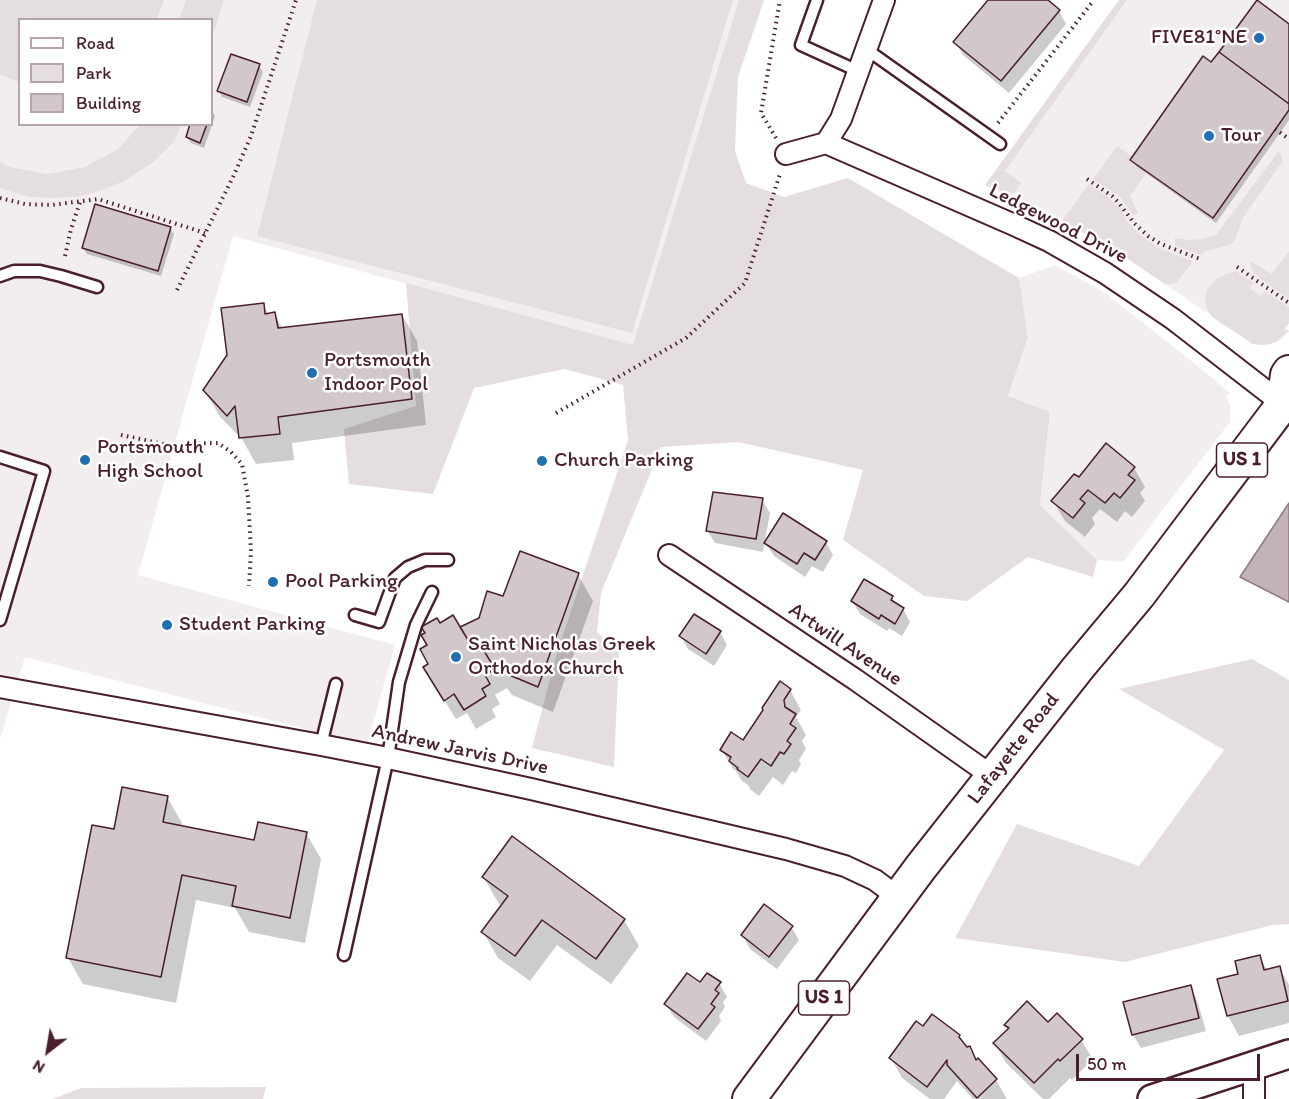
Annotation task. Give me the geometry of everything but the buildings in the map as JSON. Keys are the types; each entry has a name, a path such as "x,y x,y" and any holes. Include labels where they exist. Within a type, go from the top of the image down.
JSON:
{"main road":[{"name":"Lafayette Road","path":"749,1099 921,867 1078,668 1139,595 1286,402 1289,372"}],"street":[{"path":"786,154 826,143 841,119 884,0"},
{"name":"Ledgewood Drive","path":"826,143 1012,224 1096,267 1173,319 1286,402"},
{"name":"Artwill Avenue","path":"669,555 856,680 992,776"},
{"name":"Andrew Jarvis Drive","path":"0,687 321,745 531,789 786,849 845,866 875,880 899,898"},
{"path":"1152,1099 1289,1054"},
{"path":"1254,1065 1254,1099"}],"lane":[{"path":"818,0 801,45 858,71"},
{"path":"866,49 1000,144"},
{"path":"0,276 14,270 40,271 97,287"},
{"path":"0,457 44,471 0,620"},
{"path":"355,615 379,622 395,578 408,567 425,560 448,560"},
{"path":"344,955 388,758 399,682 416,625 432,592"},
{"path":"321,745 336,684"}],"path":[{"path":"177,290 251,136 296,0"},
{"path":"556,413 686,338 745,283 786,154 761,113 780,0"},
{"path":"988,135 1094,0"},
{"path":"1275,129 1289,138"},
{"path":"1087,178 1112,196 1148,236 1161,244 1200,259"},
{"path":"0,198 25,204 52,205 98,199 205,233"},
{"path":"65,256 80,202"},
{"path":"1237,267 1289,303"},
{"path":"121,435 164,444 218,443 242,464 248,497 251,551 249,586"}],"shaded area":[{"name":"Portsmouth High School","path":"0,0 739,0 633,346 233,236 138,575 395,645 367,745 25,657 0,739"},
{"path":"1119,0 1289,0 1289,323 1285,329 1289,331 1278,341 1262,345 1253,344 1122,255 1062,221 985,185"},
{"path":"1055,265 1104,292 1230,393 1226,397 1230,405 1230,422 1123,562 1097,560 1040,505 1050,413 1008,396 1028,337 1019,278"},
{"path":"1289,503 1289,602 1240,577"}],"green space":[{"path":"0,0 164,0 157,18 18,18 18,82 0,75"},
{"path":"186,0 224,0 213,35 213,18 179,18"},
{"path":"317,0 733,0 632,333 257,236"},
{"path":"739,0 764,0 738,77 735,151 746,183 784,197 848,178 1019,278 1028,337 1008,396 1050,412 1040,505 1097,560 1093,577 1028,557 967,601 924,596 843,540 863,470 738,442 661,447 601,593 597,632 619,653 614,767 532,748 557,653 628,440 623,385 565,369 474,388 433,494 349,484 344,429 416,406 406,283 633,345"},
{"path":"1119,0 1127,0 1005,171 1021,183 1014,193 1001,192 985,185"},
{"path":"139,126 181,126 175,141 151,164 122,182 99,191 77,197 52,198 29,197 0,188 0,162 9,167 47,174 85,167 118,149"},
{"path":"1117,146 1133,157 1147,172 1130,196 1138,212 1134,216 1120,197 1093,179"},
{"path":"1278,152 1283,161 1242,219 1232,244 1200,255 1175,245 1175,238 1203,239 1216,235"},
{"path":"1089,184 1120,208 1127,221 1148,241 1159,248 1192,261 1177,282 1165,284 1122,255 1062,221"},
{"path":"1289,251 1289,299 1254,274 1250,265 1251,261 1272,274"},
{"path":"1236,271 1254,283 1250,288 1261,296 1265,291 1289,307 1289,323 1285,329 1289,331 1278,341 1262,345 1253,344 1212,317 1207,309 1205,299 1207,290 1213,282 1219,277"},
{"path":"1252,659 1289,680 1289,924 1273,925 1125,962 955,938 1017,824 1139,866 1224,750 1119,689"},
{"path":"266,1087 263,1099 52,1099 82,1088"}],"place":[{"name":"FIVE81°NE","path":"1259,38"},
{"name":"Tour","path":"1209,136"},
{"name":"Portsmouth Indoor Pool","path":"312,373"},
{"name":"Portsmouth High School","path":"85,460"},
{"name":"Church Parking","path":"542,461"},
{"name":"Pool Parking","path":"273,582"},
{"name":"Student Parking","path":"167,625"},
{"name":"Saint Nicholas Greek Orthodox Church","path":"456,657"}]}
